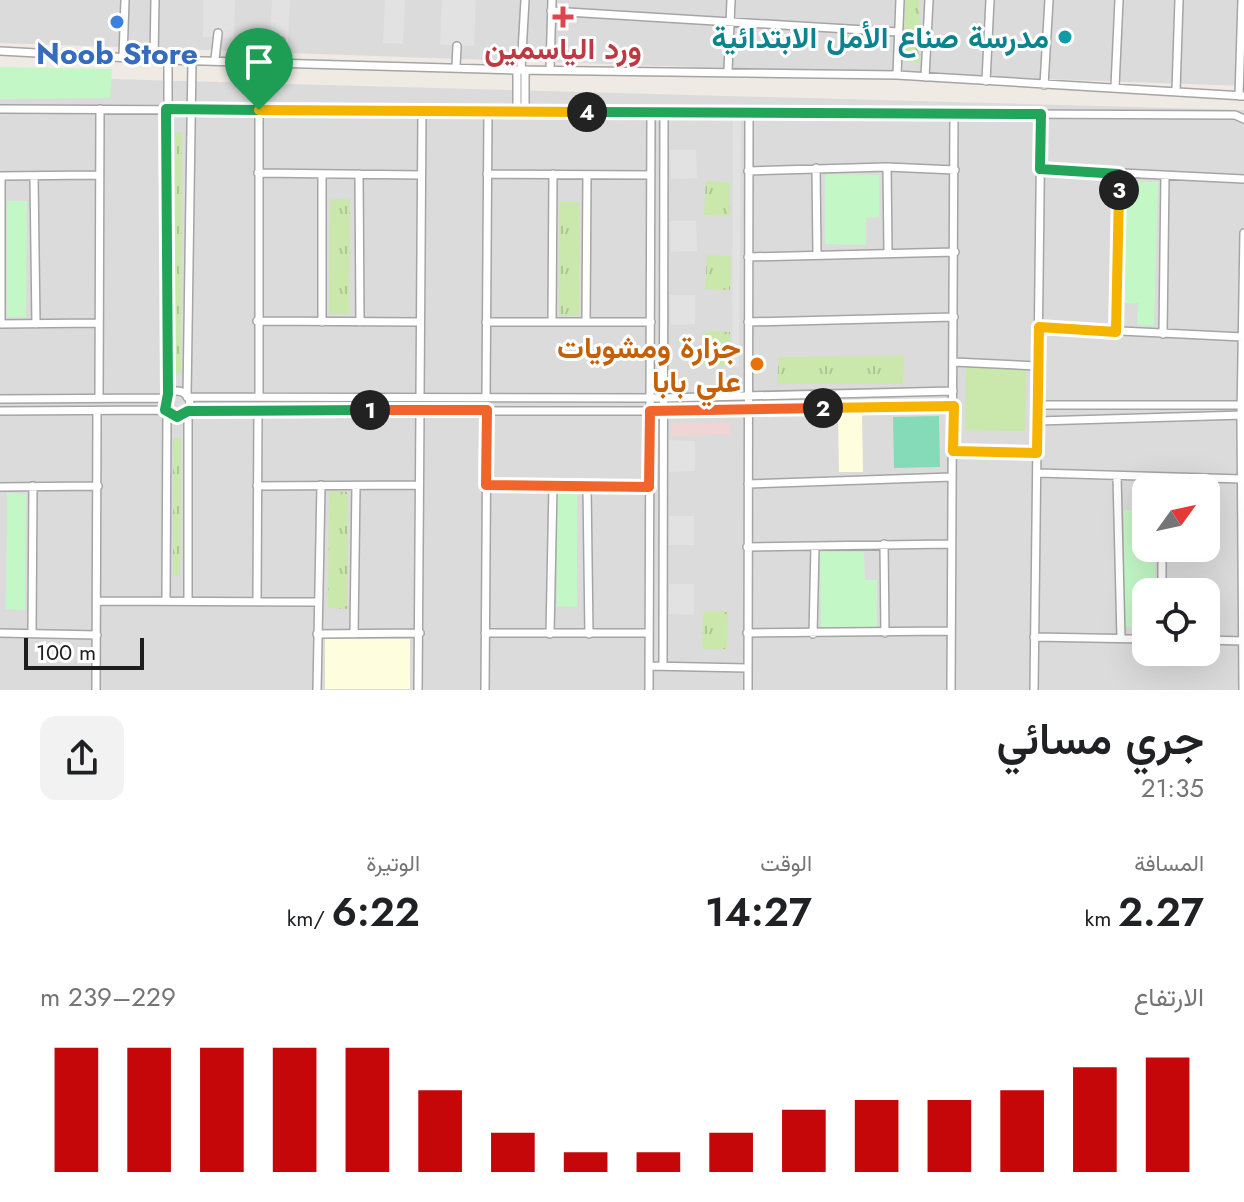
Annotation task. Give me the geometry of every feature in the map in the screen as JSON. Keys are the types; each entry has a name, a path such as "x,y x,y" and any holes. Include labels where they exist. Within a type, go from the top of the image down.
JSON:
{"street":[{"path":"123,57 125,0"},
{"path":"154,59 155,0"},
{"path":"521,111 525,0"},
{"path":"550,69 552,0"},
{"path":"728,71 731,0"},
{"path":"897,75 900,0"},
{"path":"925,77 929,0"},
{"path":"986,81 990,0"},
{"path":"1044,85 1049,0"},
{"path":"1115,87 1119,0"},
{"path":"1176,91 1179,0"},
{"path":"0,51 168,60 521,70 897,75 1044,85 1242,92 1242,0"},
{"path":"551,11 898,32"},
{"path":"215,59 218,33"},
{"path":"280,62 281,41"},
{"path":"456,67 457,46"},
{"path":"166,599 168,60"},
{"path":"188,600 189,110 192,60"},
{"path":"0,109 1235,115 1244,119"},
{"path":"99,398 100,109"},
{"path":"259,110 259,397"},
{"path":"420,397 422,111"},
{"path":"486,397 488,111"},
{"path":"649,690 651,112"},
{"path":"663,666 664,112"},
{"path":"748,690 749,113"},
{"path":"951,690 954,114"},
{"path":"1034,690 1041,114"},
{"path":"748,171 887,167 955,170"},
{"path":"887,167 888,252"},
{"path":"816,168 817,254"},
{"path":"1040,169 1244,179"},
{"path":"258,173 421,175"},
{"path":"322,174 322,322"},
{"path":"359,174 360,322"},
{"path":"487,174 651,175"},
{"path":"552,322 553,174"},
{"path":"1116,332 1119,174"},
{"path":"97,323 0,324 0,176 98,175"},
{"path":"586,322 587,175"},
{"path":"34,176 36,324"},
{"path":"1163,334 1165,176"},
{"path":"1243,690 1244,233"},
{"path":"748,257 955,252"},
{"path":"748,322 954,317"},
{"path":"257,321 420,322"},
{"path":"486,322 651,322"},
{"path":"1039,327 1243,337"},
{"path":"954,362 1037,366"},
{"path":"0,399 167,396 180,391 187,397 664,398 953,391"},
{"path":"1038,405 1243,404"},
{"path":"0,411 166,411 177,417 188,411 258,410 664,411 954,406"},
{"path":"257,600 258,410"},
{"path":"418,690 420,410"},
{"path":"485,690 487,410"},
{"path":"96,690 97,411"},
{"path":"1038,421 1243,416"},
{"path":"953,451 1037,453"},
{"path":"1038,473 1132,477"},
{"path":"1117,476 1121,638"},
{"path":"748,484 952,477"},
{"path":"1220,479 1242,479"},
{"path":"317,690 316,602 320,598 321,485"},
{"path":"257,486 419,485"},
{"path":"486,485 649,487"},
{"path":"32,633 33,486"},
{"path":"0,487 98,486"},
{"path":"354,634 356,486"},
{"path":"550,634 553,486"},
{"path":"587,487 589,634"},
{"path":"884,544 885,633"},
{"path":"747,547 950,544"},
{"path":"813,634 815,547"},
{"path":"98,601 316,602"},
{"path":"747,633 950,631"},
{"path":"0,633 97,635"},
{"path":"317,634 420,633"},
{"path":"485,633 649,633"},
{"path":"1034,637 1132,638"},
{"path":"1220,640 1243,641"},
{"path":"649,666 747,668"}],"shaded area":[{"path":"0,0 1244,0 1244,86 0,43"},
{"path":"203,0 235,0 234,38 203,37"},
{"path":"272,0 290,0 288,41 270,40"},
{"path":"385,0 405,0 403,44 383,43"},
{"path":"442,0 476,0 474,46 440,45"},
{"path":"0,76 1244,110 1244,690 0,690"},
{"path":"733,114 741,114 739,367 732,366"},
{"path":"670,150 696,150 697,178 671,179"},
{"path":"670,221 696,221 697,251 671,252"},
{"path":"670,295 695,295 695,324 671,325"},
{"path":"838,414 862,414 863,472 839,472"},
{"path":"730,422 730,435 671,436 671,423"},
{"path":"669,440 695,441 695,471 669,472"},
{"path":"669,516 694,516 694,545 669,545"},
{"path":"669,584 694,584 694,615 669,614"},
{"path":"325,639 410,639 410,689 325,689"}],"green space":[{"path":"905,0 919,0 920,63 904,62"},
{"path":"0,67 112,69 110,98 0,99"},
{"path":"175,132 182,132 181,374 174,373"},
{"path":"825,174 879,175 879,217 866,218 866,245 825,244"},
{"path":"706,181 730,182 729,216 704,215"},
{"path":"1126,181 1158,182 1154,326 1137,325 1138,303 1123,303"},
{"path":"330,199 350,199 349,314 329,314"},
{"path":"7,201 27,201 26,317 7,317"},
{"path":"559,202 579,202 579,316 559,316"},
{"path":"707,255 731,256 730,290 705,289"},
{"path":"705,331 730,332 729,366 704,365"},
{"path":"904,356 903,384 777,384 779,357"},
{"path":"966,367 1026,368 1025,431 965,430"},
{"path":"939,416 940,467 894,468 893,417"},
{"path":"173,438 181,438 180,576 173,576"},
{"path":"329,491 348,492 347,609 328,608"},
{"path":"7,493 26,494 25,610 6,609"},
{"path":"557,493 577,493 577,607 557,606"},
{"path":"1124,510 1132,510 1132,562 1155,562 1155,578 1132,578 1132,627 1123,627"},
{"path":"820,552 864,552 865,580 877,580 877,627 821,627"},
{"path":"703,612 728,612 727,649 702,649"}],"place":[{"name":"ورد الياسمين","path":"563,17"},
{"name":"Noob Store","path":"117,22"},
{"name":"مدرسة صناع الأمل الابتدائية","path":"1065,37"},
{"name":"جزارة ومشويات علي بابا","path":"757,364"}],"route":[{"path":"166,109 259,110 1041,114 1040,169 1119,174 1116,332 1039,327 1037,453 953,451 954,406 650,411 649,487 486,485 487,410 188,411 173,417 164,406 168,394 166,109"}]}
